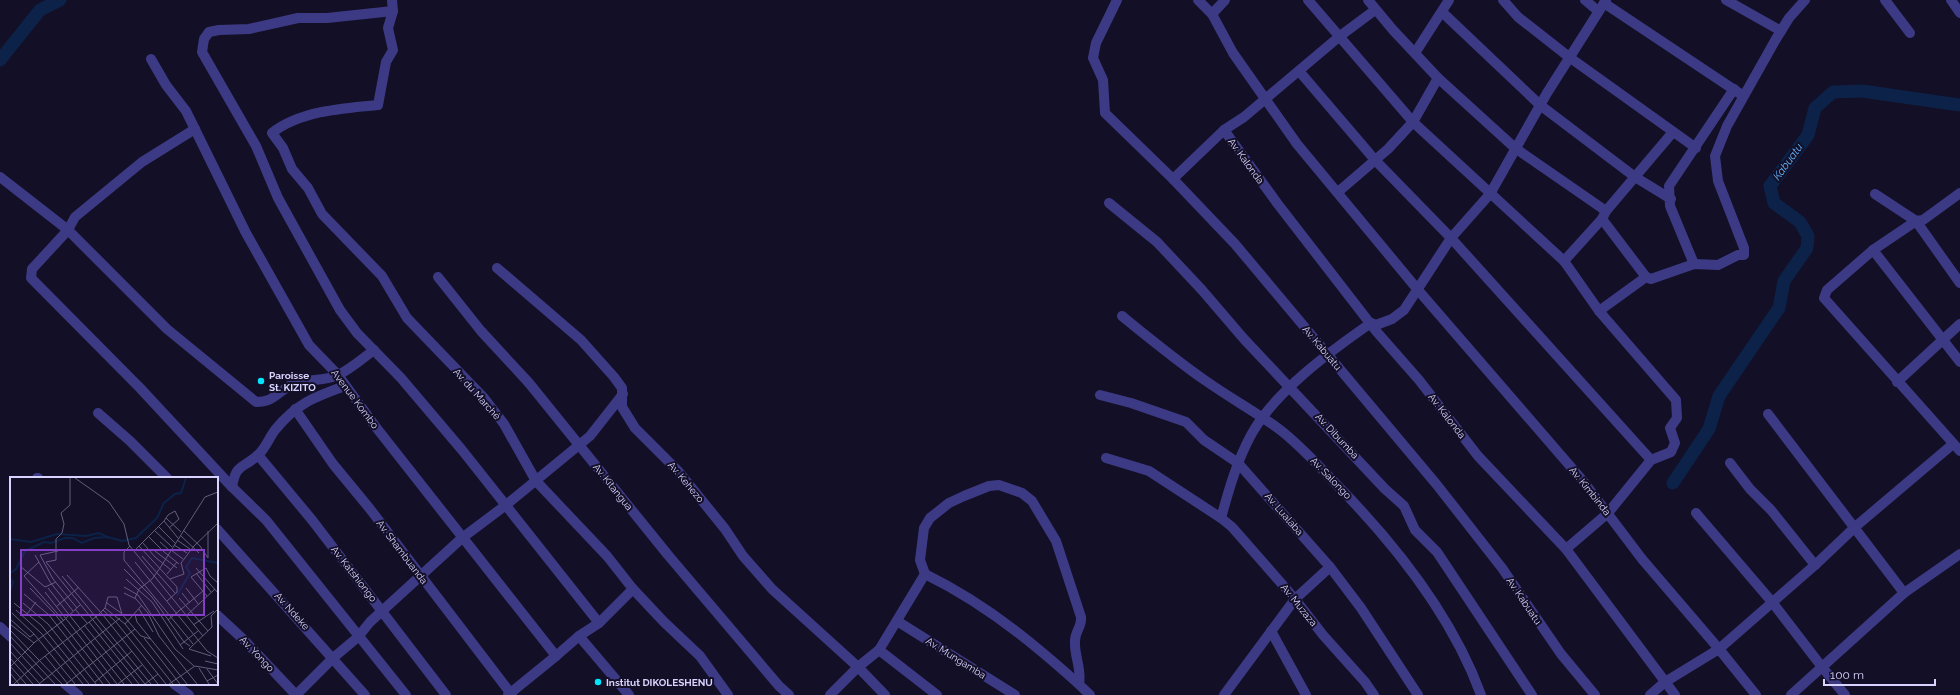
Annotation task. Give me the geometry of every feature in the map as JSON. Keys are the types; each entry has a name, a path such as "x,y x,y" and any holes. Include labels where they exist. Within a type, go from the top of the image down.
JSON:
{"street":[{"path":"392,0 393,11 327,18 298,18 249,29 219,30 209,32 204,38 201,48 225,95 256,146 278,198 340,310 357,333 401,378 506,506 599,623"},
{"name":"Av. Kabuatu","path":"1117,0 1096,43 1093,58 1103,80 1103,109 1105,113 1173,179 1235,244 1437,485 1502,568 1561,654 1595,695"},
{"name":"Av. Kimbinda","path":"1198,0 1212,14 1233,53 1297,144 1418,290 1530,419 1608,513 1642,559 1719,648 1756,695"},
{"path":"1212,14 1226,0"},
{"path":"1308,0 1414,122 1564,261 1598,311 1676,400 1677,418 1670,428 1674,438 1674,448 1671,452 1651,460 1608,513 1566,549"},
{"path":"1368,0 1375,10 1438,78 1515,148 1604,215 1646,277 1651,279 1694,264 1718,264 1738,255 1744,255 1744,248 1716,174 1715,156 1727,126 1781,31 1805,0"},
{"path":"1415,53 1449,0"},
{"path":"1503,0 1518,17 1569,57 1696,148"},
{"path":"1585,0 1603,5 1744,96"},
{"path":"1726,0 1781,31"},
{"path":"1886,0 1910,33"},
{"path":"1951,0 1960,13"},
{"path":"1221,518 1238,463 1252,434 1262,419 1291,386 1344,341 1371,323 1376,325 1392,319 1404,310 1451,238 1490,194 1540,105 1603,5"},
{"path":"1173,179 1224,130 1265,100 1340,36 1375,10"},
{"name":"Av. du Marché","path":"393,11 388,28 393,50 386,62 378,105 345,108 319,113 280,126 272,133 283,148 292,169 308,188 322,214 382,276 407,318 484,398 504,424 536,481 607,556 633,589 664,622 700,656 728,695"},
{"path":"1442,12 1540,105 1635,177 1671,199"},
{"name":"Avenue Kombo","path":"151,59 166,85 182,106 246,233 309,344 338,375 462,538 556,656"},
{"path":"1299,71 1375,160 1451,238 1651,460"},
{"path":"1338,192 1375,160 1414,122 1438,78"},
{"path":"1694,264 1670,206 1671,199 1668,192 1669,186 1696,148 1734,89"},
{"path":"195,130 142,162 75,217 68,230 32,269 31,278 140,388 232,487 266,520 358,637 406,695"},
{"name":"Av. Kalonda","path":"1224,130 1277,203 1478,456 1566,549 1675,695"},
{"path":"1564,261 1673,132"},
{"path":"0,177 68,230 167,330 256,402 266,402 277,396 289,386 302,381 338,375 374,350"},
{"path":"1650,695 1665,682 1719,648 1815,566 1854,527 1957,448 1824,298 1827,290 1873,250 1916,221 1923,220 1960,193"},
{"path":"1875,194 1916,221 1960,283"},
{"name":"Av. Dibumba","path":"1110,203 1157,242 1202,290 1244,339 1291,386 1385,489 1404,506 1415,530 1437,552 1532,695"},
{"path":"1873,250 1942,341 1960,362"},
{"name":"Av. Kehezo","path":"497,268 581,340 622,388 622,406 635,428 678,471 762,578 772,589 858,667 885,695"},
{"name":"Av. Kitangua","path":"438,277 481,331 530,384 673,561 779,686 789,695"},
{"path":"1598,311 1646,277"},
{"name":"Av. Salongo","path":"1122,316 1199,376 1279,429 1309,455 1353,501 1401,558 1431,600 1461,649 1481,695"},
{"path":"1897,382 1960,324"},
{"path":"232,487 234,473 258,455 288,414 311,398 345,386"},
{"path":"296,695 358,637 370,622 462,538 506,506 590,436 623,394"},
{"name":"Av. Lualaba","path":"1100,394 1186,422 1204,440 1238,463 1330,567 1361,608 1418,695"},
{"name":"Av. Shambuanda","path":"295,409 333,464 420,575 510,694"},
{"path":"98,413 165,477"},
{"path":"1768,414 1904,593"},
{"name":"Av. Katshiongo","path":"258,455 312,520 446,695"},
{"name":"Av. Muzaza","path":"1106,458 1149,471 1221,518 1232,527 1296,599 1323,635 1365,682 1374,695"},
{"path":"1730,463 1750,489 1771,510 1815,566"},
{"path":"1079,684 1080,673 1074,640 1081,627 1081,618 1056,541 1032,501 1022,493 999,485 989,486 964,496 937,511 930,518 924,528 920,560 925,574 954,588 1012,627 1090,695"},
{"path":"1696,514 1772,602 1822,668 1845,695"},
{"name":"Av. Ndeke","path":"218,530 334,658 365,695"},
{"path":"1791,695 1904,593 1960,554"},
{"path":"1224,695 1296,599 1330,567"},
{"path":"830,695 858,667 879,650 925,574"},
{"path":"510,694 578,636 599,623 633,589"},
{"name":"Av. Yongo","path":"218,616 244,640 296,695"},
{"name":"Av. Mungamba","path":"897,621 1015,695"},
{"path":"0,627 10,635"},
{"path":"1271,631 1306,695"},
{"path":"578,636 629,695"},
{"path":"879,650 937,695"},
{"path":"66,685 78,695"},
{"path":"175,685 189,695"}],"waterway":[{"path":"0,60 40,10 60,0"},
{"name":"Kabuatu","path":"1673,483 1709,429 1719,396 1779,308 1784,281 1807,248 1808,236 1800,222 1774,203 1770,186 1808,135 1815,108 1833,92 1862,91 1960,105"}],"place":[{"name":"Paroisse St. KIZITO","path":"261,381"},
{"name":"Institut DIKOLESHENU","path":"598,682"}]}
